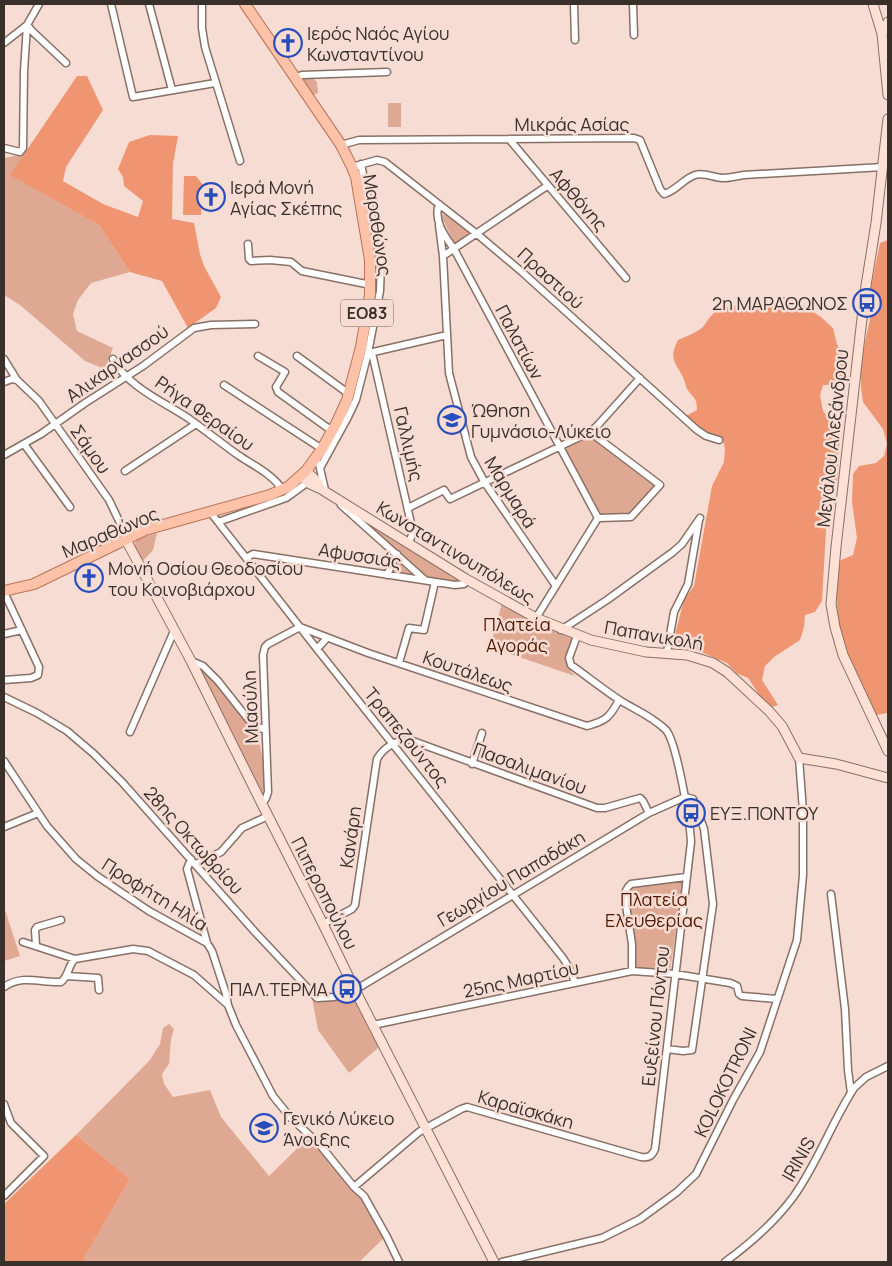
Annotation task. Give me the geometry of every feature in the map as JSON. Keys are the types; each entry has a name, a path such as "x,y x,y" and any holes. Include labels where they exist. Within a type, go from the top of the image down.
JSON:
{"main road":[{"name":"Μαραθώνος","path":"4,592 34,584 146,530 210,513 283,490 305,477 343,410 361,347 371,286 370,254 358,186 357,165 341,145 245,4"}],"street":[{"path":"4,43 27,25 40,4"},
{"path":"111,4 133,97 215,83"},
{"path":"149,4 172,90"},
{"path":"202,4 203,38 240,161"},
{"path":"574,4 575,40"},
{"path":"633,4 634,35"},
{"path":"873,4 886,52 888,95"},
{"path":"882,34 888,22"},
{"path":"27,25 66,63"},
{"path":"4,148 17,153 23,148 24,71 27,25"},
{"path":"295,78 302,76 387,72"},
{"name":"Μεγάλου Αλεξάνδρου","path":"888,119 876,223 865,292 836,547 832,604 840,647 888,751"},
{"name":"Μικράς Ασίας","path":"341,145 359,140 634,138 640,140 660,189 664,194 696,175 707,174 723,178 883,166"},
{"name":"Αφθόνης","path":"509,139 626,278"},
{"path":"519,150 522,139"},
{"name":"Πραστιού","path":"357,165 377,160 385,162 478,234 699,432 719,440"},
{"path":"320,468 356,400 370,353 380,291 381,264 357,165"},
{"path":"443,256 548,186"},
{"path":"439,204 437,212 439,225"},
{"name":"Παλατίων","path":"439,225 454,249 598,518"},
{"name":"Μαρμαρά","path":"439,225 443,256 449,373 471,456 485,483 556,586"},
{"path":"248,244 251,262 270,260 291,262 302,270 371,286"},
{"name":"Αλικαρνασσού","path":"4,455 55,425 197,327 255,324"},
{"path":"370,353 447,335"},
{"name":"Γαλλιμής","path":"370,353 413,532 409,543"},
{"path":"258,356 285,372 276,387 278,392 332,431"},
{"path":"297,356 349,394"},
{"name":"Σάμου","path":"4,359 17,380 35,397 108,500 120,522 126,540"},
{"name":"Ρήγα Φεραίου","path":"114,359 127,376 269,475 283,490"},
{"path":"408,508 444,490 450,499 590,432 640,378"},
{"path":"4,382 11,379 17,380"},
{"path":"224,385 321,451 320,468 326,492 426,581"},
{"path":"125,471 196,424"},
{"path":"536,618 598,518 631,517 660,485 590,432"},
{"path":"24,444 70,507"},
{"path":"218,522 292,495 305,477"},
{"name":"Κωνσταντινουπόλεως","path":"305,477 317,481 326,492 466,579 536,618 578,636"},
{"name":"Τραπεζούντος","path":"210,513 514,894 563,958 571,971 574,983"},
{"path":"561,630 607,600 673,552 682,544 700,518 688,584 674,612 667,652"},
{"name":"Πιπεροπούλου","path":"126,540 191,661 355,990 494,1262"},
{"name":"Αφυσσιάς","path":"246,558 253,554 455,585 464,584 466,579"},
{"path":"387,575 397,554"},
{"path":"399,663 408,628 424,630 435,582"},
{"path":"4,592 38,667 38,675 31,678 4,680"},
{"name":"Κουτάλεως","path":"300,627 399,663 587,726 602,722 611,715 619,700"},
{"name":"Μιαούλη","path":"262,804 268,792 263,655 265,647 274,640 300,627"},
{"path":"4,634 22,630"},
{"path":"130,732 174,631"},
{"name":"Παπανικολή","path":"578,636 646,652 667,652 703,658 727,672 756,698 782,726 799,758"},
{"name":"Ευξείνου Πόντου","path":"578,636 569,661 571,665 619,700 656,722 667,732 685,797 691,842 656,1149 653,1155"},
{"path":"317,649 327,638"},
{"path":"191,661 203,666 218,681 252,724 265,730"},
{"name":"28ης Οκτωβρίου","path":"4,697 37,712 67,731 94,754 122,782 255,932 317,998 334,997 355,990"},
{"path":"472,764 482,733"},
{"name":"Πασαλιμανίου","path":"393,744 410,740 597,808 605,808 640,798 650,813"},
{"name":"Κανάρη","path":"323,924 355,906 377,759 379,755 393,744"},
{"path":"799,758 836,764 888,778"},
{"name":"KOLOKOTRONI","path":"502,1262 602,1238 640,1219 694,1177 760,1052 797,940 802,891 804,820 799,758"},
{"name":"Προφήτη Ηλία","path":"4,761 38,813 68,851 88,869 149,910 206,943 212,951 228,1005 272,1096 290,1117 320,1145 354,1187 364,1196 399,1262"},
{"path":"667,1049 692,1050 713,904 704,829 693,799 685,797"},
{"name":"Γεωργίου Παπαδάκη","path":"355,990 650,813 685,797"},
{"path":"4,828 38,813"},
{"path":"206,943 187,869 194,861 221,852 242,828 268,816"},
{"path":"632,971 632,944 625,899 627,887 631,884 686,877"},
{"path":"831,894 845,1009 851,1093"},
{"path":"36,945 35,930 37,927 61,920"},
{"path":"23,942 75,959 133,949 148,951 194,975 228,1005"},
{"path":"4,987 24,979 61,982 75,959"},
{"name":"25ης Μαρτίου","path":"374,1025 632,971 703,978 734,984 739,988 739,994 743,997 777,999"},
{"path":"66,976 98,978 99,990"},
{"name":"IRINIS","path":"725,1262 749,1244 770,1224 795,1195 854,1088 866,1077 888,1066"},
{"path":"4,1104 11,1123 44,1156 4,1196"},
{"name":"Καραϊσκάκη","path":"354,1187 426,1127 461,1109 473,1108 641,1158 653,1155"}],"green space":[{"path":"304,77 312,77 317,82 318,93 313,95 303,81"},
{"path":"388,103 401,103 401,127 388,127"},
{"path":"25,154 11,175 99,225 130,272 91,283 78,300 73,314 77,331 113,348 105,369 85,361 20,305 4,295 4,158"},
{"path":"440,214 451,216 475,234 456,246"},
{"path":"590,434 656,486 630,514 599,516 562,448"},
{"path":"356,515 457,578 457,580 454,582 427,578"},
{"path":"157,533 153,550 141,563 133,547 137,539"},
{"path":"397,559 418,578 389,574"},
{"name":"Πλατεία Αγοράς","path":"502,603 573,638 568,649 566,662 575,676 490,647"},
{"path":"201,671 221,689 256,734 264,764 264,789 262,795"},
{"name":"Πλατεία Ελευθερίας","path":"683,880 670,971 634,969 627,896 629,889"},
{"path":"4,907 20,956 4,961"},
{"path":"352,995 379,1047 349,1073 318,1030 312,998 316,1001"},
{"path":"169,1024 174,1029 171,1039 169,1064 162,1074 164,1084 173,1097 210,1090 221,1117 269,1176 309,1137 358,1194 384,1238 359,1262 86,1262 84,1258 130,1179 76,1135 150,1060 160,1044 163,1028"}],"shaded area":[{"path":"77,76 87,76 103,110 66,167 63,181 103,204 138,217 143,201 124,186 123,177 118,169 129,142 150,135 178,136 173,164 172,219 194,223 204,266 221,297 216,308 188,328 162,281 130,272 99,225 10,175"},
{"path":"184,176 196,176 203,185 201,215 183,215"},
{"path":"888,240 888,713 876,715 849,661 842,642 838,619 837,584 839,561 853,555 857,538 852,502 853,474 859,466 876,463 884,456 887,444 883,429 863,402 861,362 870,319 868,302 880,243"},
{"path":"779,297 790,297 821,317 833,328 837,344 846,363 844,379 835,385 823,385 820,395 823,411 837,427 840,439 838,476 830,503 826,530 822,601 815,612 805,615 800,640 774,657 765,666 762,680 778,705 772,707 762,699 748,678 736,673 727,663 694,649 681,647 673,642 684,600 694,586 712,486 724,462 725,449 722,437 702,429 686,416 697,410 696,402 687,389 673,356 678,340 703,327 713,314 722,308 737,305 765,304"},
{"path":"76,1135 130,1179 84,1258 86,1262 4,1262 4,1204"}],"place":[{"name":"Ιερός Ναός Αγίου Κωνσταντίνου","path":"288,43"},
{"name":"Ιερά Μονή Αγίας Σκέπης","path":"211,197"},
{"name":"2η ΜΑΡΑΘΩΝΟΣ","path":"867,303"},
{"name":"Ώθηση Γυμνάσιο-Λύκειο","path":"452,420"},
{"name":"Μονή Οσίου Θεοδοσίου του Κοινοβιάρχου","path":"89,578"},
{"name":"ΕΥΞ.ΠΟΝΤΟΥ","path":"691,813"},
{"name":"ΠΑΛ.ΤΕΡΜΑ","path":"347,989"},
{"name":"Γενικό Λύκειο Άνοιξης","path":"264,1128"}]}
